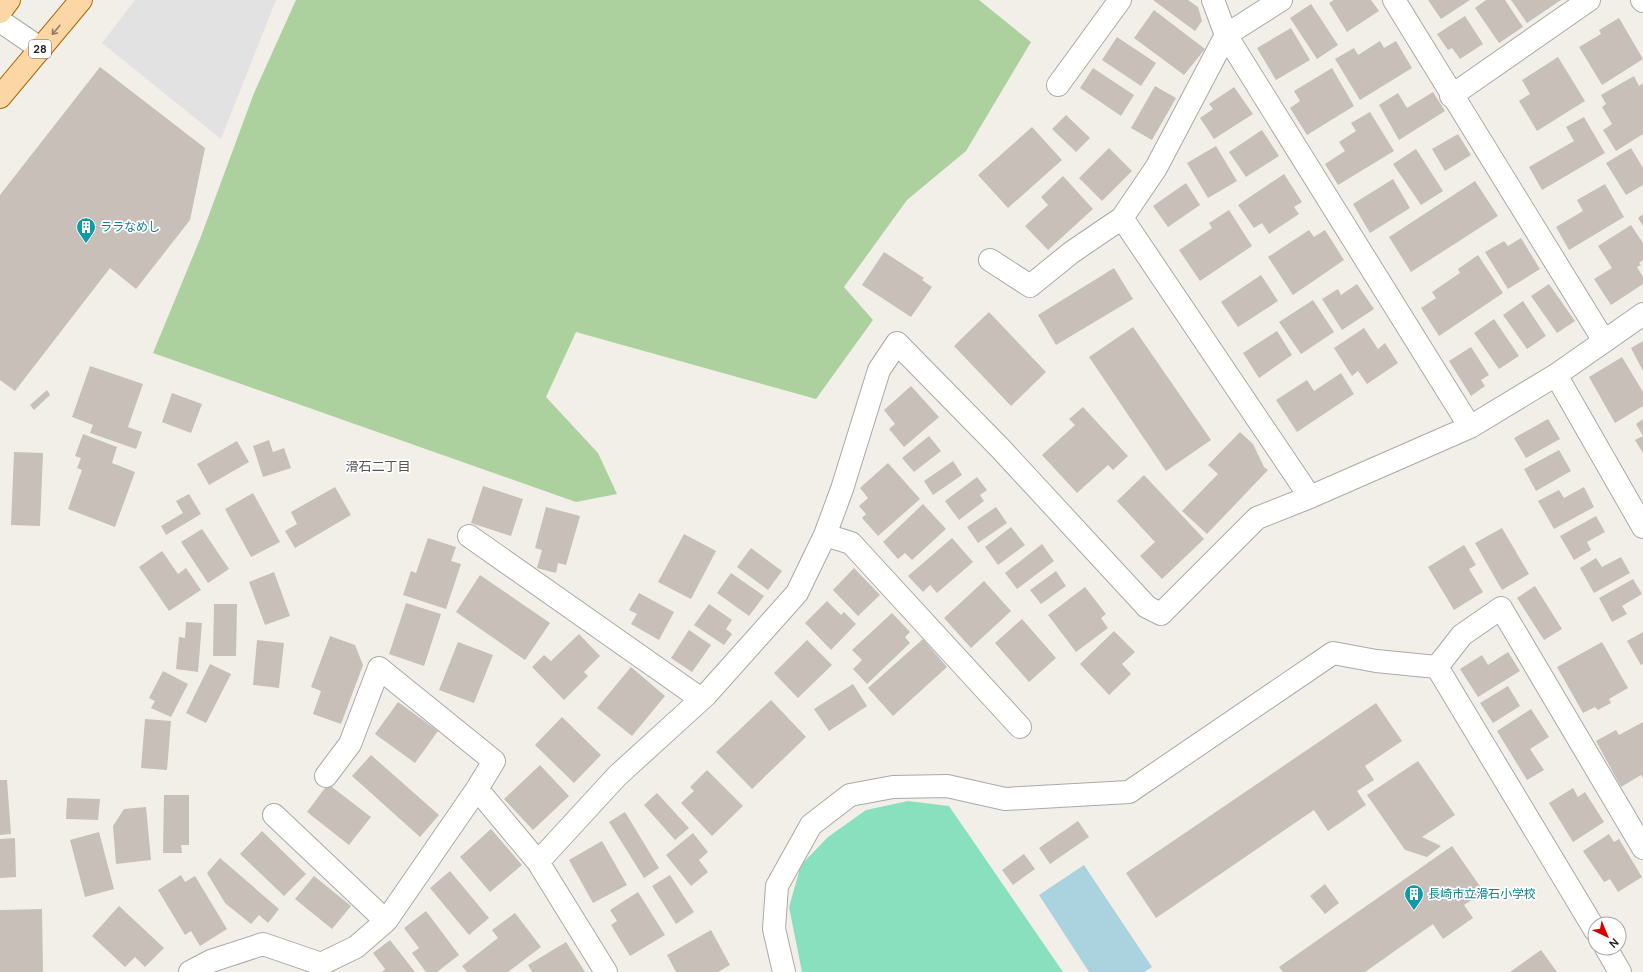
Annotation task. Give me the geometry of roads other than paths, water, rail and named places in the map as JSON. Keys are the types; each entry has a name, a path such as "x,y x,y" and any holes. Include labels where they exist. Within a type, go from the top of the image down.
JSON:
{"main road":[{"path":"0,12 9,0"},
{"name":"28","path":"0,97 81,0"}],"street":[{"path":"1058,85 1120,0"},
{"path":"1213,0 1226,35 1470,426"},
{"path":"990,260 1030,286 1072,252 1122,218 1156,168 1226,35 1281,0"},
{"path":"1394,0 1451,96 1604,341"},
{"path":"1451,96 1589,0"},
{"path":"0,21 40,49"},
{"path":"1122,218 1310,497"},
{"path":"538,862 617,776 701,699 797,593 825,535 842,488 879,370 897,343 1000,448 1147,607 1161,614 1257,518 1310,497 1470,426 1556,375 1643,314"},
{"path":"1556,375 1643,527"},
{"path":"825,535 851,543 1020,727"},
{"path":"469,536 701,699"},
{"path":"1437,667 1462,635 1501,608 1643,848"},
{"path":"784,972 774,929 777,886 811,825 850,795 893,787 916,786 947,786 1006,799 1128,792 1333,653 1376,660 1437,667"},
{"path":"1437,667 1587,917"},
{"path":"190,972 211,961 263,944 321,964 356,947 386,921 477,789 494,761 379,668 350,744 326,776"},
{"path":"477,789 538,862 606,972"},
{"path":"274,815 386,921"},
{"path":"1611,956 1620,972"}],"water":[{"path":"1084,865 1152,967 1144,972 1089,972 1039,895"}],"place":[{"name":"ララなめし","path":"86,244"},
{"name":"長崎市立滑石小学校","path":"1414,911"}],"district":[{"name":"滑石二丁目","path":"378,466"}]}
